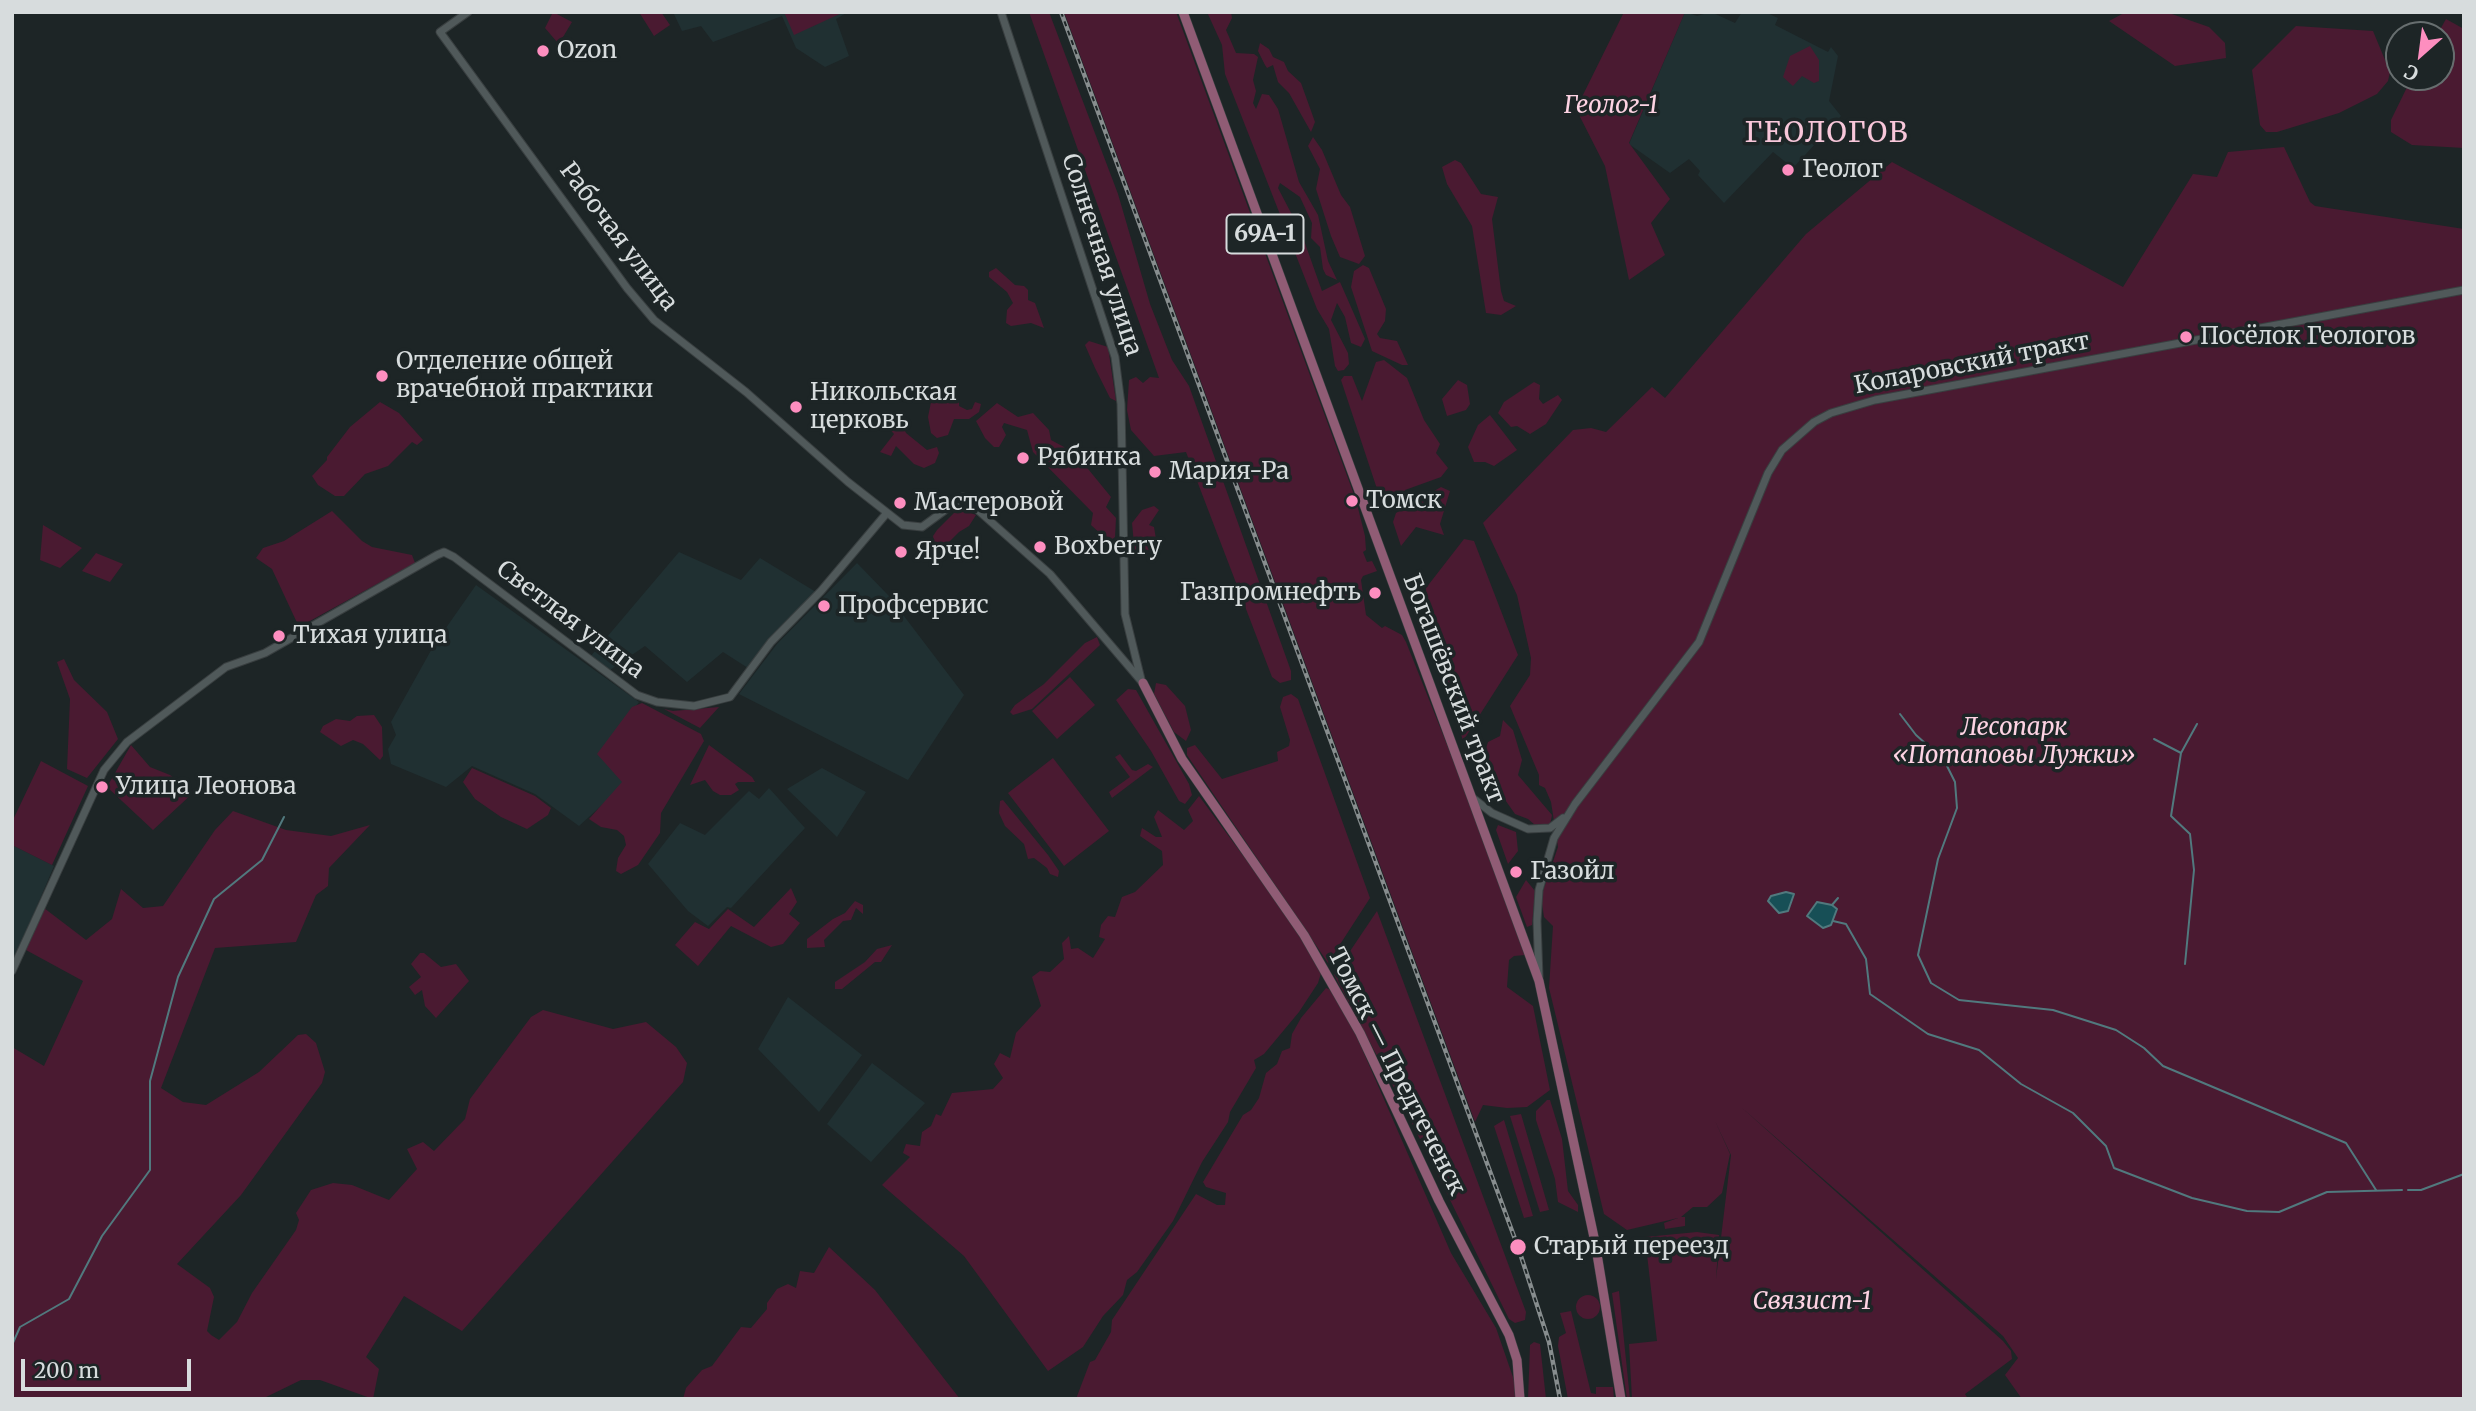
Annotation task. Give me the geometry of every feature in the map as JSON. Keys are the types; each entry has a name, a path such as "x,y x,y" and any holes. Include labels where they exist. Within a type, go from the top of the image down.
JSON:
{"main road":[{"name":"Богашёвский тракт","path":"1183,12 1539,981 1595,1242 1621,1399"},
{"name":"Томск — Предтеченск","path":"1143,683 1196,781 1324,967 1360,1033 1439,1201 1513,1344 1520,1399"}],"street":[{"name":"Рабочая улица","path":"468,12 440,32 627,288 654,320 746,392 886,514 903,525 922,527 963,497 1050,574 1143,683"},
{"name":"Солнечная улица","path":"1001,12 1115,357 1121,404 1125,614 1143,683"},
{"name":"Коларовский тракт","path":"1575,804 1699,642 1768,473 1782,450 1814,422 1831,413 1875,400 2464,290"},
{"name":"Светлая улица","path":"12,971 63,854 113,756 215,675 265,653 444,552 637,695 667,704 694,706 730,697 771,642 821,591 886,514"},
{"path":"1474,799 1492,813 1520,827 1552,832 1554,838"},
{"path":"1541,830 1557,824 1575,804"},
{"path":"1539,981 1539,890 1554,838 1575,804"},
{"path":"1482,820 1492,813"},
{"path":"1525,939 1532,943 1537,937"}],"shaded area":[{"path":"673,12 848,12 836,19 849,56 825,67 796,48 782,16 713,42 701,26 682,31"},
{"path":"1685,12 1697,16 1711,12 1735,23 1742,12 1765,12 1778,18 1775,25 1828,52 1831,47 1838,56 1829,101 1841,116 1793,168 1773,152 1724,203 1698,175 1700,171 1689,159 1670,173 1629,144"},
{"path":"679,552 741,580 760,558 816,592 748,668 723,652 687,682 645,646 610,670 590,657"},
{"path":"857,563 888,595 964,695 908,780 739,694 777,644"},
{"path":"476,585 639,702 601,754 626,783 579,826 535,794 472,766 446,787 391,764 388,749 396,735 391,722 434,645"},
{"path":"822,768 866,792 837,837 787,789"},
{"path":"769,788 805,828 731,908 727,907 708,926 688,911 648,864 680,823 705,835 749,791 759,799"},
{"path":"12,845 54,866 12,965"},
{"path":"788,997 862,1055 819,1112 758,1049"},
{"path":"872,1063 925,1103 871,1162 827,1124"}],"green space":[{"path":"553,12 572,22 560,42 545,28"},
{"path":"639,12 661,12 670,25 654,36"},
{"path":"784,12 844,12 794,35"},
{"path":"1029,12 1049,12 1118,194 1150,304 1172,360 1189,386 1291,671 1291,680 1280,683 1272,677 1186,452 1154,456 1131,430 1127,410 1129,380 1136,377 1143,383 1150,377 1159,378"},
{"path":"1064,12 1176,12 1356,500 1365,536 1366,550 1363,552 1367,562 1372,561 1377,571 1363,576 1361,580 1366,615 1382,628 1385,626 1402,635 1406,642 1478,822 1525,955 1514,956 1509,960 1507,987 1533,1006 1550,1090 1527,1107 1483,1105 1475,1122"},
{"path":"1207,12 1231,12 1232,18 1226,30 1236,53 1254,54 1258,57 1253,80 1256,91 1253,103 1256,109 1262,94 1269,95 1278,109 1299,182 1318,215 1328,261 1337,280 1326,275 1323,269 1320,247 1311,238 1312,223 1300,197 1280,183 1278,188 1301,232 1322,291 1340,282 1365,339 1361,347 1351,343 1345,317 1337,303 1331,320 1348,353 1349,364 1344,370 1338,371 1335,366 1329,329 1317,309 1225,74 1222,45"},
{"name":"Геолог-1","path":"1624,12 1685,12 1629,143 1670,199 1651,223 1665,255 1629,280 1605,166 1576,109"},
{"path":"2126,12 2166,12 2209,27 2225,43 2226,58 2175,66 2109,21"},
{"path":"2455,24 2464,29 2464,148 2412,145 2391,132 2391,120 2405,91 2455,91"},
{"path":"2296,26 2373,31 2385,60 2385,85 2377,94 2339,113 2277,132 2266,132 2260,125 2252,70"},
{"path":"1260,43 1269,49 1273,57 1284,62 1288,71 1301,83 1315,122 1311,132 1289,93 1278,82 1273,65 1267,68 1265,65 1258,51"},
{"path":"1810,46 1819,60 1819,81 1814,83 1802,76 1793,86 1783,77 1790,56"},
{"path":"1313,137 1322,150 1341,195 1350,207 1365,256 1359,264 1340,257 1331,236 1316,189 1320,169 1308,146"},
{"name":"Лесопарк «Потаповы Лужки»","path":"2284,147 2310,202 2315,206 2464,229 2464,1399 2022,1399 2005,1375 2018,1358 2003,1336 1741,1107 2003,1341 2011,1351 2012,1359 1965,1394 1968,1399 1632,1399 1629,1344 1657,1341 1645,1237 1697,1232 1719,1235 1716,1279 1731,1155 1715,1121 1730,1154 1722,1193 1707,1207 1693,1207 1681,1217 1685,1217 1685,1226 1665,1229 1664,1223 1678,1218 1627,1230 1604,1214 1549,988 1553,926 1544,917 1541,897 1558,847 1551,802 1545,788 1539,785 1539,775 1510,706 1530,675 1531,658 1517,595 1483,523 1573,430 1591,428 1606,432 1652,387 1665,398 1806,234 1892,162 2123,287 2193,174 2217,177 2228,152"},
{"path":"1455,160 1461,163 1481,194 1498,197 1492,219 1501,291 1504,301 1516,306 1501,315 1486,313 1472,226 1447,184 1442,167"},
{"path":"1363,265 1369,268 1386,309 1385,321 1377,334 1380,338 1397,341 1408,365 1402,365 1372,351 1351,287 1354,271"},
{"path":"996,268 1015,285 1024,286 1028,290 1028,300 1035,303 1044,328 1031,323 1011,326 1006,323 1007,310 1013,303 1007,292 989,277 989,272"},
{"path":"1089,341 1108,347 1116,401 1110,398 1095,368 1085,345"},
{"path":"1384,360 1407,378 1424,420 1440,444 1436,453 1448,468 1441,477 1405,490 1399,500 1389,505 1384,504 1379,495 1341,380 1344,376 1352,376 1362,401 1376,362"},
{"path":"1458,380 1467,385 1470,404 1466,410 1447,416 1442,399"},
{"path":"1534,382 1540,385 1539,399 1543,404 1558,395 1562,400 1546,424 1530,434 1517,426 1511,427 1498,413 1504,402"},
{"path":"950,391 959,397 959,406 967,410 972,409 975,402 981,404 979,412 969,419 954,419 948,435 937,438 931,433 928,417 931,402 936,394 943,398"},
{"path":"380,402 399,413 423,440 417,445 412,442 388,466 365,474 344,496 335,496 318,485 312,476 350,427"},
{"path":"997,403 1018,417 1033,413 1049,430 1051,440 1064,447 1077,462 1084,464 1111,497 1106,507 1116,518 1115,537 1111,540 1104,537 1091,525 1093,513 1033,452 1027,430 1004,423 1002,427 1006,435 999,447 994,447 985,438 976,421"},
{"path":"1490,415 1517,450 1494,466 1485,462 1474,462 1468,447 1478,425"},
{"path":"889,420 901,422 906,433 927,450 937,447 939,453 935,463 924,468 914,464 896,446 891,456 880,452 894,434 886,425"},
{"path":"1441,487 1450,491 1440,524 1444,535 1416,527 1401,546 1393,522 1396,513"},
{"path":"1154,506 1159,510 1149,525 1154,527 1157,545 1140,555 1135,554 1132,523 1142,510"},
{"path":"959,508 976,515 969,526 939,552 923,552 926,544 934,542 933,536 937,530"},
{"path":"332,511 362,541 372,547 412,555 415,563 299,627 272,569 256,558 263,548 284,541"},
{"path":"43,525 82,548 60,568 40,560"},
{"path":"1464,539 1474,541 1518,655 1463,741 1427,614 1426,588"},
{"path":"96,553 123,564 110,582 82,571"},
{"path":"1097,637 1100,645 1032,709 1013,715 1010,712 1015,705 1044,684 1085,643"},
{"path":"64,659 74,680 107,712 118,739 87,778 67,769 70,699 57,662"},
{"path":"1070,677 1095,705 1057,739 1032,711"},
{"path":"1156,683 1166,685 1185,706 1191,730 1186,741 1174,732 1154,694"},
{"path":"1128,689 1136,690 1189,784 1192,795 1185,804 1179,801 1151,751 1116,700"},
{"path":"1291,694 1298,699 1370,898 1328,963 1187,755 1187,748 1195,745 1222,779 1278,761 1277,752 1289,746 1290,740 1280,707 1283,697"},
{"path":"642,703 701,734 704,741 661,813 660,833 638,865 621,874 616,871 618,858 626,845 624,836 617,830 601,827 589,819 622,782 597,754 632,707"},
{"path":"719,707 700,728 664,709 673,711"},
{"path":"374,715 382,727 383,756 380,760 363,744 353,740 341,746 320,732 323,726 336,719 350,721 357,716"},
{"path":"1503,720 1513,730 1522,760 1518,775 1552,815 1550,825 1535,825 1515,814 1487,774 1482,762 1488,742 1500,736"},
{"path":"131,745 150,767 170,775 194,792 153,830 107,787"},
{"path":"709,745 755,782 738,782 735,784 739,790 731,795 720,795 713,791 705,780 690,785"},
{"path":"1120,754 1132,770 1136,771 1148,764 1153,767 1112,798 1109,792 1130,777 1115,757"},
{"path":"1053,758 1109,831 1064,866 1008,793"},
{"path":"41,761 88,786 52,865 12,845 12,822"},
{"path":"472,768 535,796 551,808 548,815 527,829 501,817 475,799 463,782"},
{"path":"1199,796 1279,904 1322,970 1318,983 1299,1012 1264,1054 1254,1060 1256,1068 1230,1112 1228,1122 1202,1162 1173,1221 1137,1272 1127,1280 1123,1295 1103,1316 1083,1347 1048,1371 964,1256 882,1185 910,1157 903,1153 906,1144 920,1146 922,1132 931,1126 936,1114 941,1116 952,1093 993,1089 1003,1078 994,1064 1000,1053 1010,1058 1016,1033 1041,1006 1032,977 1040,971 1050,972 1064,959 1062,943 1069,936 1071,949 1078,948 1093,958 1105,939 1099,937 1101,925 1108,916 1115,917 1122,897 1135,892 1163,865 1162,851 1140,836 1142,828 1156,837 1162,837 1154,817 1158,810 1184,830 1193,821 1188,810"},
{"path":"1003,800 1048,855 1059,871 1058,877 1050,874 1047,868 1034,858 1028,859 1024,844 1005,826 999,813 1000,801"},
{"path":"233,811 286,830 331,836 370,825 329,868 328,886 316,895 296,942 215,948 161,1088 183,1102 206,1105 259,1072 298,1035 306,1034 316,1043 325,1072 322,1083 241,1195 177,1264 210,1288 214,1297 207,1331 219,1340 237,1322 252,1293 296,1230 299,1220 296,1213 311,1190 333,1183 352,1185 389,1200 417,1169 407,1149 423,1142 434,1151 465,1119 470,1099 531,1017 543,1010 613,1029 646,1022 676,1047 687,1063 683,1082 462,1331 404,1296 366,1357 379,1369 373,1399 320,1380 301,1380 262,1399 12,1399 12,1047 44,1066 83,981 26,950 44,908 86,940 112,919 121,889 143,908 163,906 215,830"},
{"path":"1498,825 1516,832 1518,851 1508,864 1496,830"},
{"path":"1526,880 1535,891 1532,925 1527,927 1516,897"},
{"path":"791,888 797,902 789,914 800,923 783,944 771,947 731,926 698,966 675,945 695,922 709,929 728,909 754,927"},
{"path":"855,901 863,905 863,914 856,908 851,920 843,921 824,940 825,947 807,948 807,939 845,913"},
{"path":"1377,911 1526,1312 1525,1320 1515,1323 1509,1319 1401,1101 1334,975"},
{"path":"892,945 881,962 875,962 842,989 835,989 835,982 865,962 877,949"},
{"path":"420,953 424,953 441,967 456,964 469,981 436,1018 425,1006 422,990 415,995 409,987 421,977 411,964"},
{"path":"1326,988 1333,991 1356,1035 1451,1253 1496,1328 1515,1383 1516,1399 1076,1399 1090,1362 1095,1360 1111,1332 1112,1320 1196,1194 1217,1205 1225,1205 1226,1193 1206,1187 1203,1182 1243,1115 1251,1110 1259,1098 1266,1073 1277,1064 1282,1051 1290,1048 1292,1034 1301,1018"},
{"path":"1550,1100 1562,1139 1568,1191 1578,1205 1578,1212 1558,1202 1555,1179 1536,1120 1536,1111"},
{"path":"1521,1114 1549,1210 1540,1212 1510,1116"},
{"path":"1504,1120 1533,1216 1524,1218 1494,1126"},
{"path":"829,1247 875,1290 960,1399 683,1399 686,1388 702,1370 712,1366 741,1327 751,1328 767,1309 767,1303 777,1289 788,1284 796,1288 800,1271 814,1273"},
{"path":"1619,1291 1630,1399 1627,1399 1612,1293"},
{"path":"1588,1295 1596,1299 1600,1307 1596,1315 1588,1319 1580,1315 1576,1307 1580,1299"},
{"path":"1571,1311 1591,1393 1596,1394 1596,1387 1613,1387 1614,1399 1568,1399 1558,1346 1559,1337 1566,1333 1560,1313"},
{"path":"1534,1342 1540,1344 1546,1399 1528,1399 1530,1345"}],"water":[{"path":"1786,892 1794,894 1788,911 1779,913 1768,901 1771,896"},
{"path":"1817,902 1832,905 1837,909 1831,925 1823,928 1807,916"}],"waterway":[{"path":"1900,714 1916,735 1944,760 1955,782 1957,808 1938,859 1918,955 1931,983 1959,1000 2053,1010 2116,1030 2144,1048 2163,1066 2346,1143 2376,1190"},
{"path":"2181,753 2197,724"},
{"path":"2154,739 2181,753 2171,816 2190,834 2194,870 2185,964"},
{"path":"12,1345 20,1327 69,1299 102,1236 150,1170 150,1081 178,977 214,899 262,860 284,817"},
{"path":"1832,905 1838,898"},
{"path":"1833,921 1846,924 1866,959 1870,994 1928,1034 1979,1050 2021,1084 2073,1113 2106,1146 2114,1168 2192,1198 2247,1211 2279,1212 2327,1192 2402,1190"},
{"path":"2408,1190 2421,1190 2464,1174"}],"railway":[{"path":"1061,12 1518,1247 1549,1342 1560,1399"}],"place":[{"name":"Ozon","path":"543,51"},
{"name":"Геолог","path":"1788,170"},
{"name":"Посёлок Геологов","path":"2186,337"},
{"name":"Отделение общей врачебной практики","path":"382,376"},
{"name":"Никольская церковь","path":"796,407"},
{"name":"Рябинка","path":"1023,458"},
{"name":"Мария-Ра","path":"1155,472"},
{"name":"Томск","path":"1352,501"},
{"name":"Мастеровой","path":"900,503"},
{"name":"Boxberry","path":"1040,547"},
{"name":"Ярче!","path":"901,552"},
{"name":"Газпромнефть","path":"1375,593"},
{"name":"Профсервис","path":"824,606"},
{"name":"Тихая улица","path":"279,636"},
{"name":"Улица Леонова","path":"102,787"},
{"name":"Газойл","path":"1516,872"},
{"name":"Старый переезд","path":"1518,1247"}],"district":[{"name":"ГЕОЛОГОВ","path":"1827,134"}],"park label":[{"name":"Связист-1","path":"1812,1302"}]}
